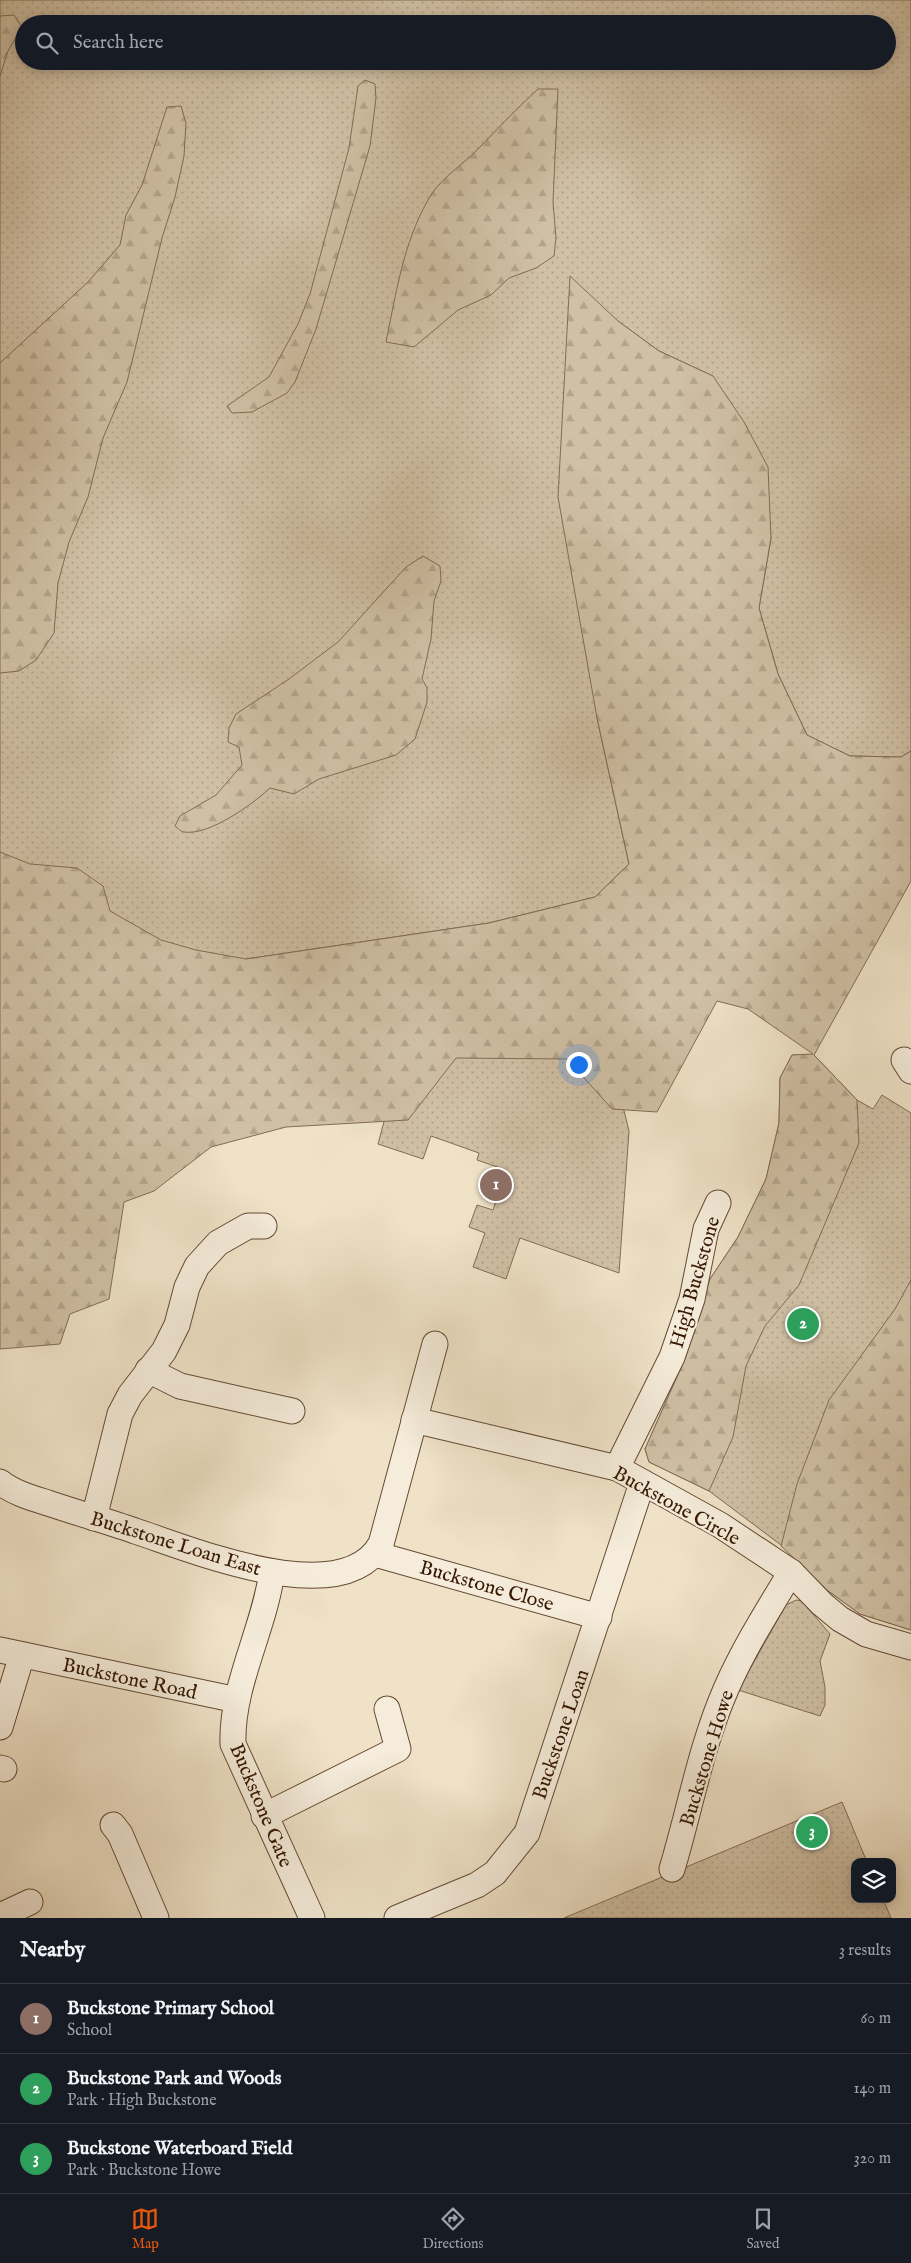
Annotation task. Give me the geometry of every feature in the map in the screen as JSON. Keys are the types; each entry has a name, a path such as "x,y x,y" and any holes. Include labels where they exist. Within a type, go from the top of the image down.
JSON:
{"street":[{"name":"High Buckstone","path":"617,1468 672,1357 692,1299 706,1229 721,1199"},
{"path":"94,1518 120,1414 130,1395 164,1351 177,1325 187,1287 198,1266 218,1243 248,1226 264,1226"},
{"path":"375,1554 380,1544 435,1344"},
{"path":"148,1370 180,1386 278,1405"},
{"name":"Buckstone Circle","path":"414,1420 617,1468 720,1525 791,1572 822,1604 840,1619 866,1634 911,1647"},
{"name":"Buckstone Loan East","path":"0,1482 19,1493 204,1555 272,1572 318,1574 345,1571 366,1564 375,1554"},
{"name":"Buckstone Loan","path":"397,1918 483,1881 495,1873 527,1833 626,1526 642,1483"},
{"name":"Buckstone Close","path":"375,1554 598,1617"},
{"name":"Buckstone Gate","path":"272,1572 232,1723 233,1744 264,1816 312,1918"},
{"name":"Buckstone Howe","path":"672,1868 712,1728 726,1689 747,1647 791,1572"},
{"name":"Buckstone Road","path":"0,1727 11,1652 238,1700"},
{"path":"264,1816 398,1749 387,1709"},
{"path":"113,1825 120,1834 119,1857 156,1918"}],"green space":[{"path":"0,0 911,0 911,751 901,757 850,756 807,735 778,674 759,608 771,538 713,376 659,351 618,321 597,718 629,864 595,897 489,923 246,959 0,1059"},
{"path":"0,16 15,16 15,39 8,51 0,76"},
{"path":"365,80 375,84 376,98 370,146 316,329 295,382 287,393 252,412 232,413 227,406 269,377 298,324 310,294 349,148 358,86"},
{"path":"538,89 558,89 553,202 556,238 554,256 536,268 509,278 491,295 458,310 414,347 386,342 406,252 419,217 432,193"},
{"path":"181,106 186,123 184,156 175,197 162,238 127,382 103,438 88,497 69,542 58,583 54,633 36,660 19,671 0,673 0,363 88,282 120,245 126,215 142,185 167,107"},
{"path":"570,276 618,321 659,351 713,376 744,422 768,467 771,538 759,608 778,674 807,735 850,756 901,757 911,751 911,881 814,1055 857,1100 859,1143 799,1285 765,1326 746,1366 733,1437 709,1491 649,1462 645,1449 680,1370 710,1279 738,1237 766,1179 779,1123 780,1078 792,1055 813,1054 748,1009 717,1001 657,1112 612,1109 567,1059 456,1058 408,1120 286,1127 211,1147 154,1191 124,1202 109,1299 70,1314 60,1344 0,1349 0,852 30,864 77,868 103,886 110,911 161,940 196,950 246,959 489,923 595,897 629,864 597,718 558,497"},
{"path":"423,556 440,566 441,581 434,601 431,639 422,679 427,688 427,702 415,739 396,755 319,779 294,794 270,788 230,818 206,829 184,832 175,826 180,816 216,795 242,765 239,747 228,742 229,728 236,714 289,679 338,642 406,567"},
{"path":"605,1033 629,1131 619,1273 520,1238 506,1279 473,1267 485,1233 469,1227 477,1205 493,1210 506,1170 477,1160 479,1153 431,1136 423,1159 378,1144 402,1054"},
{"path":"792,1055 814,1055 857,1100 873,1109 882,1095 911,1113 911,1630 860,1614 827,1590 781,1545 709,1491 649,1462 645,1449 680,1370 710,1279 738,1237 766,1179 779,1123 780,1078"},
{"path":"911,1280 911,1630 860,1614 827,1590 781,1546 797,1484 829,1400 895,1309"},
{"path":"796,1600 802,1601 830,1634 820,1661 825,1687 825,1705 820,1716 738,1690 786,1605"},
{"path":"842,1802 865,1858 851,1858 851,1903 885,1903 891,1918 564,1918"}],"place":[{"name":"Buckstone Primary School","path":"496,1185"},
{"name":"Buckstone Park and Woods","path":"803,1324"},
{"name":"Buckstone Waterboard Field","path":"812,1832"}]}
